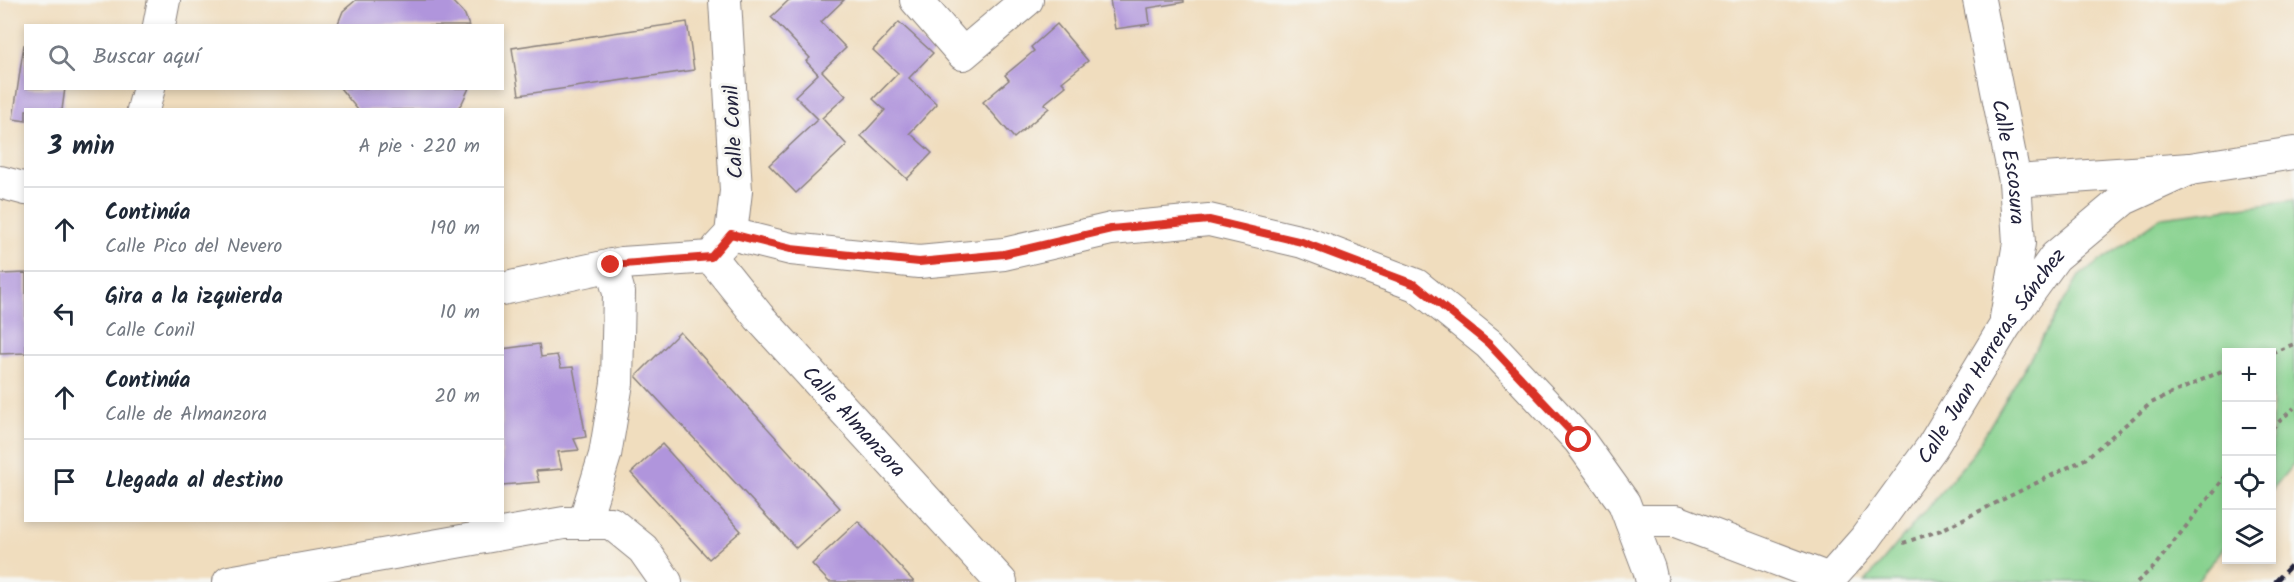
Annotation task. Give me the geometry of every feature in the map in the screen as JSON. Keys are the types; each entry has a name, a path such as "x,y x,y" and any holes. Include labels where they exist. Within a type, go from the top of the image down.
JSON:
{"street":[{"path":"159,24 164,0"},
{"name":"Calle Conil","path":"725,0 736,191 731,234"},
{"path":"916,0 963,54 1027,0"},
{"name":"Calle Escosura","path":"1979,0 2015,181 2019,243 2005,326"},
{"path":"143,108 148,90"},
{"name":"Calle Juan Herreras Sánchez","path":"2015,181 2190,169 2294,153"},
{"name":"Calle Juan Herreras Sánchez","path":"1828,580 1865,539 1932,447 2005,326 2055,256 2124,199 2190,169"},
{"path":"0,182 24,188"},
{"path":"504,289 611,265 711,257 731,234 791,249 919,262 1004,254 1111,229 1209,220 1302,242 1416,285 1489,344 1579,440 1624,503 1652,582"},
{"name":"Calle Almanzora","path":"711,257 759,317 1001,582"},
{"path":"584,523 605,455 617,383 619,293 611,265"},
{"path":"1631,521 1676,521 1828,580"},
{"path":"229,582 564,523 611,523 643,549 666,582"}],"path":[{"path":"2276,351 2294,344"},
{"path":"1898,545 1941,530 2085,459 2151,403 2222,371"},
{"path":"2276,424 2294,408"},
{"path":"2137,582 2153,568 2222,481"}],"green space":[{"path":"2294,200 2294,463 2276,485 2276,348 2222,348 2222,550 2196,582 1865,582 1973,454 2079,276 2162,217"}],"building":[{"path":"356,0 451,0 465,15 468,24 338,24 343,11"},
{"path":"789,0 844,0 821,22 846,48 822,71 846,96 822,118 847,145 796,193 769,165 818,119 795,96 818,74 806,61 810,58 771,17"},
{"path":"1110,0 1184,0 1184,2 1148,8 1150,24 1115,29"},
{"path":"687,22 694,70 519,95 512,48"},
{"path":"899,22 933,53 909,78 937,104 910,133 932,153 907,179 861,136 885,110 873,99 898,73 873,50"},
{"path":"1057,24 1088,61 1062,82 1066,86 1044,104 1049,108 1014,138 983,102 1009,80 1005,75 1034,51 1031,47"},
{"path":"24,44 24,90 65,90 62,108 24,108 24,121 13,119"},
{"path":"342,90 468,90 458,108 356,108"},
{"path":"24,273 24,353 0,354 0,274"},
{"path":"680,332 840,508 796,548 636,376"},
{"path":"539,344 541,357 557,355 561,368 573,367 586,437 574,439 579,450 558,452 562,469 536,471 539,482 504,485 504,349"},
{"path":"662,444 741,531 709,559 631,473"},
{"path":"858,521 914,582 829,582 812,564"}],"railway":[{"path":"2275,582 2294,562"}],"route":[{"path":"611,265 711,257 731,234 791,249 919,262 1004,254 1111,229 1209,220 1302,242 1416,285 1489,344 1579,440"}]}
